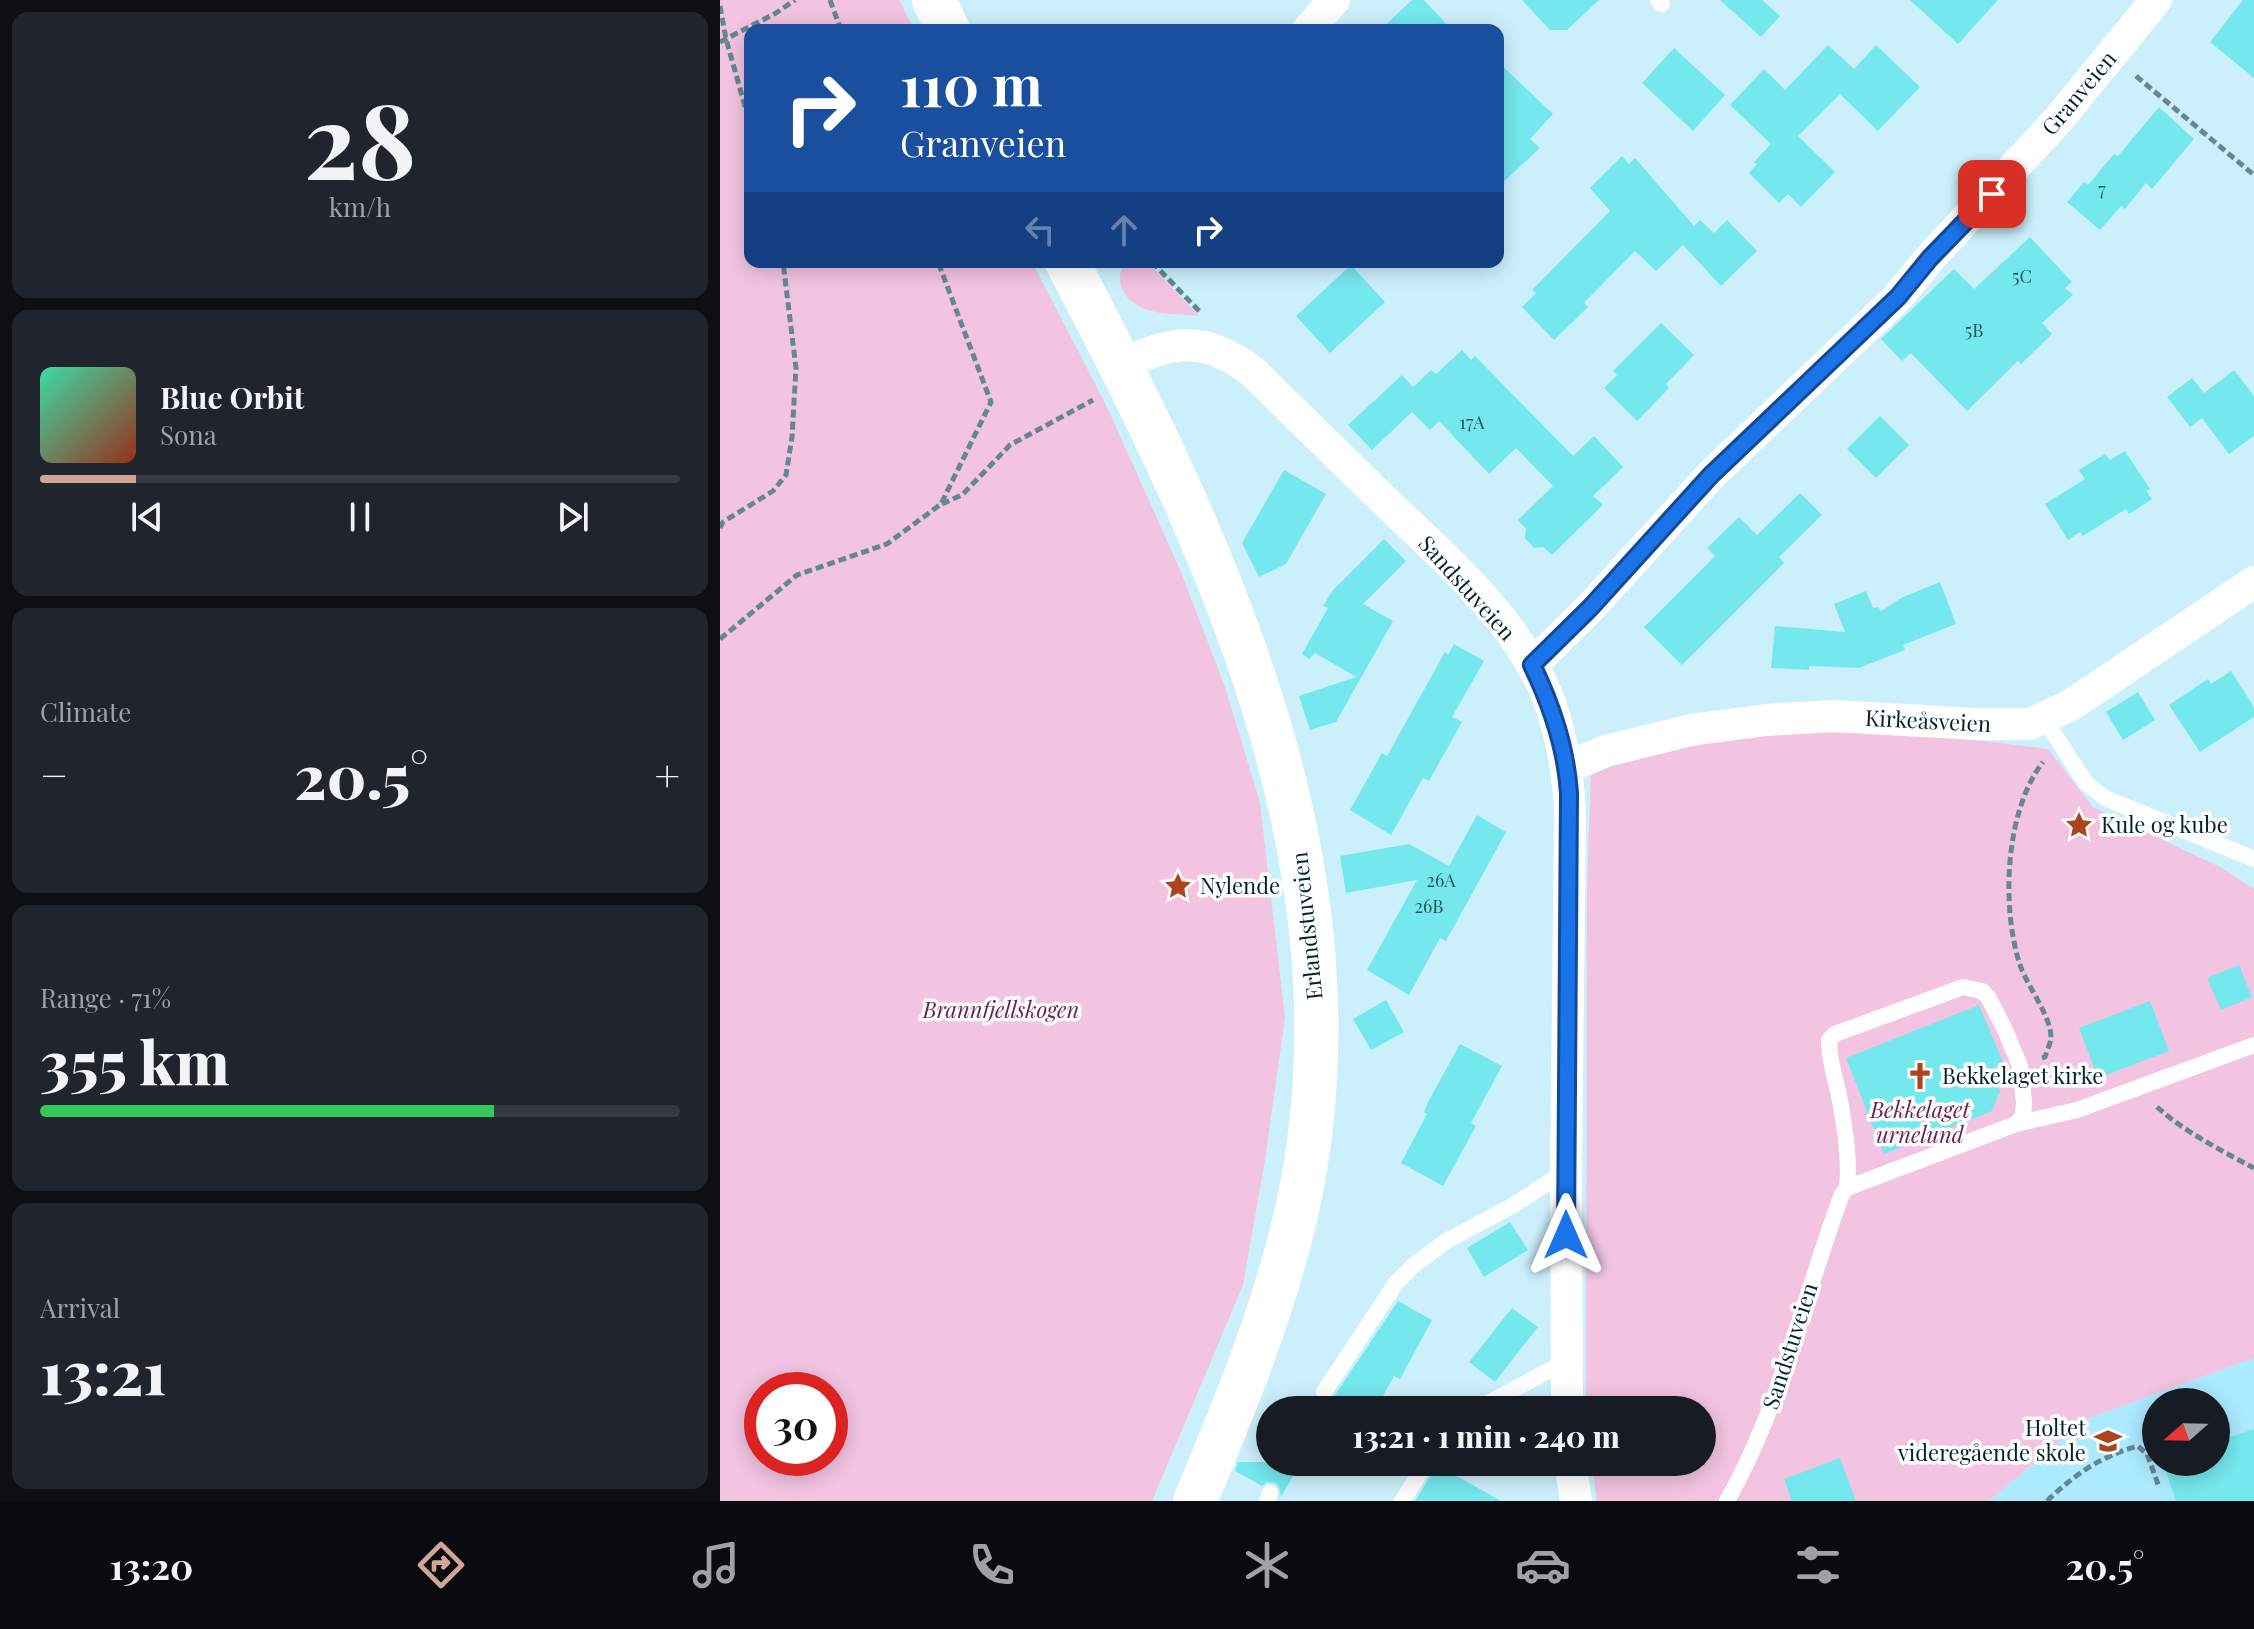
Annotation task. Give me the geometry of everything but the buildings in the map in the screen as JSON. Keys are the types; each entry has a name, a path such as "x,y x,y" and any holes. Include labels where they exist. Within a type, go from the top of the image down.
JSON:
{"street":[{"path":"934,0 945,24"},
{"path":"1313,24 1334,0"},
{"name":"Granveien","path":"1532,665 1590,608 1711,475 1898,297 1930,258 2058,120 2156,0"},
{"path":"1070,268 1126,375"},
{"name":"Sandstuveien","path":"1126,375 1150,350 1192,344 1222,351 1253,372 1437,551 1499,618 1532,665 1549,701 1568,767 1570,817 1566,1396"},
{"name":"Erlandstuveien","path":"1126,375 1206,548 1242,640 1268,720 1304,874 1314,966 1314,1072 1310,1126 1297,1210 1255,1353 1195,1501"},
{"name":"Kirkeåsveien","path":"1568,767 1606,751 1691,730 1766,720 1833,716 2030,724 2051,731 2071,705 2254,582"},
{"path":"1572,1476 1576,1501"}],"lane":[{"path":"2051,731 2086,783 2105,798 2254,859"},
{"name":"Sandstuveien","path":"1727,1501 1765,1422 1818,1261 1842,1194 1847,1188 1849,1167 1829,1040 1835,1034 1963,987 1982,991 1988,997 2020,1066 2024,1102 2023,1116 2016,1124"},
{"path":"1847,1188 2016,1124 2077,1110 2254,1045"},
{"path":"1324,1392 1396,1283 1415,1264 1448,1240 1512,1206 1566,1171"},
{"path":"1501,1396 1565,1362"},
{"path":"1402,1501 1418,1476"}],"path":[{"path":"754,24 795,0"},
{"path":"830,0 839,24"},
{"path":"720,6 723,40 744,105"},
{"path":"723,40 744,29"},
{"path":"2110,55 2254,175"},
{"path":"720,528 723,522 773,491 786,475 792,437 796,368 784,268"},
{"path":"940,268 991,402 941,504"},
{"path":"1158,268 1218,331 1222,351"},
{"path":"720,639 797,575 887,544 941,504 962,495 1010,445 1086,403 1126,375"},
{"path":"2020,1066 2045,1057 2051,1037 2012,940 2009,913 2012,846 2026,793 2051,731"},
{"path":"2138,1088 2171,1119 2254,1168"},
{"path":"2047,1501 2092,1464 2138,1446 2147,1454 2159,1487"}],"shaded area":[{"name":"Holtet videregående skole","path":"2254,1358 2254,1501 1989,1501 2086,1419 2142,1399 2142,1476 2230,1476 2230,1388 2171,1388"}],"green space":[{"name":"Brannfjellskogen","path":"720,0 899,0 911,24 744,24 744,268 1035,268 1107,407 1181,572 1225,687 1260,803 1285,1018 1243,1285 1152,1501 720,1501"},
{"path":"1153,268 1199,316 1154,312 1133,303 1123,291 1121,270"},
{"name":"Bekkelaget urnelund","path":"1819,721 2048,749 2093,807 2220,867 2254,889 2254,1358 2171,1388 2142,1388 2142,1399 2086,1419 1989,1501 1597,1501 1594,1476 1716,1476 1716,1396 1586,1396 1587,892 1591,766"}],"place":[{"name":"Kule og kube","path":"2079,825"},
{"name":"Nylende","path":"1178,886"},
{"name":"Bekkelaget kirke","path":"1920,1076"},
{"name":"Holtet videregående skole","path":"2108,1441"}],"route":[{"path":"1566,1235 1568,767 1549,701 1532,665 1590,608 1711,475 1898,297 1930,258 1992,194"}]}
